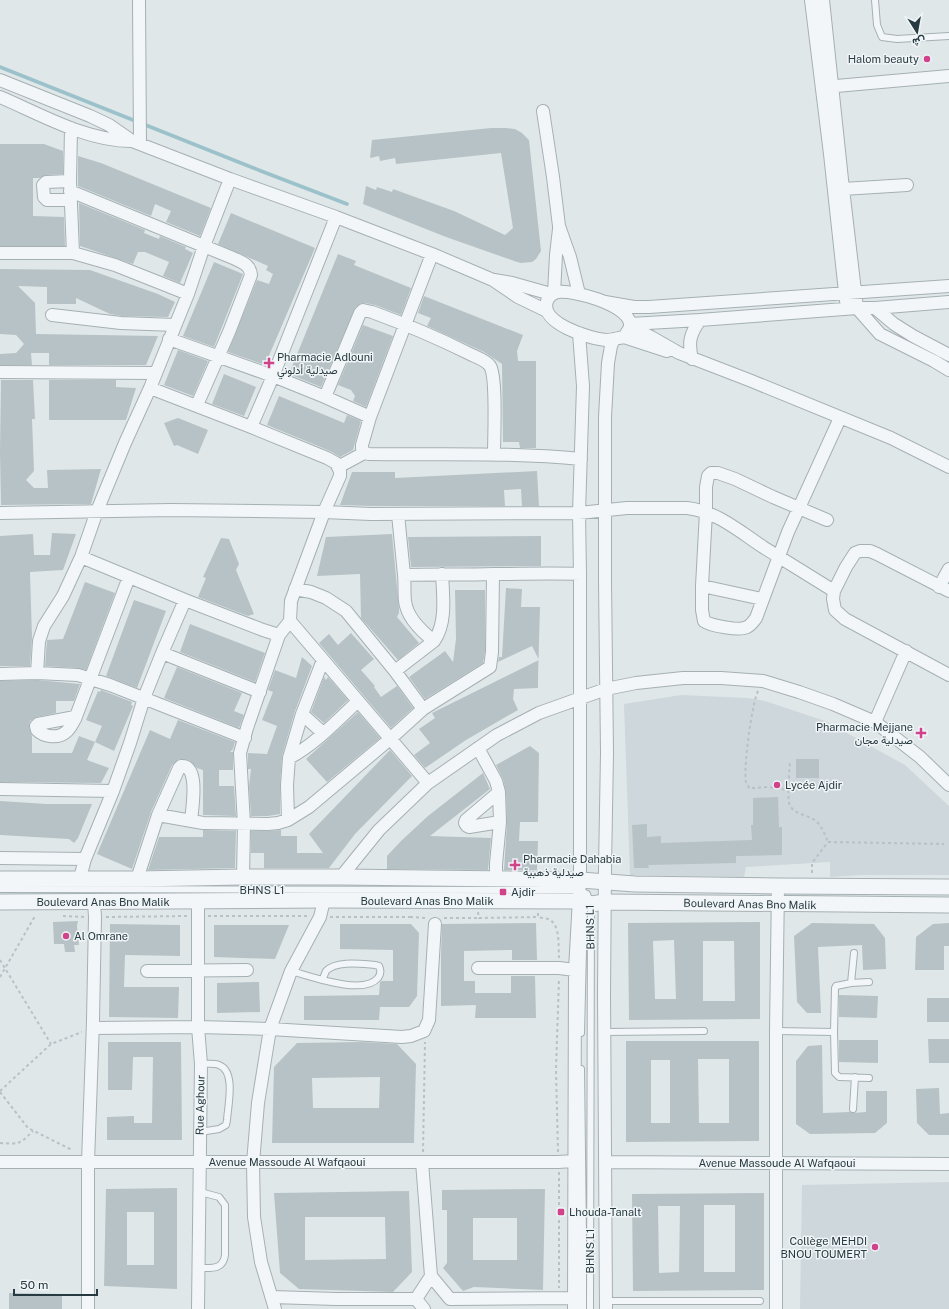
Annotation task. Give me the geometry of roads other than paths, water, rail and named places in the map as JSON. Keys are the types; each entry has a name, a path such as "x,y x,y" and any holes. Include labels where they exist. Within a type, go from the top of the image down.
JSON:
{"street":[{"path":"136,142 139,0"},
{"path":"811,0 827,87 843,190 850,293"},
{"path":"823,0 827,87 852,308 880,334 949,370"},
{"path":"827,87 949,76"},
{"path":"0,80 90,116 109,125 136,142 230,179 336,217 432,254 493,280 518,297 547,311"},
{"path":"0,97 71,128 106,138 136,142"},
{"path":"543,111 559,226 570,258 579,294"},
{"path":"71,128 70,190 73,253"},
{"path":"37,673 39,641 44,626 63,596 80,557 125,443 150,388 188,294 204,246 230,179"},
{"path":"843,190 907,185"},
{"path":"70,190 244,263 248,267 251,275 197,406"},
{"path":"251,427 273,376 336,217"},
{"path":"559,226 553,293 546,303 547,311 550,316 563,326 579,333 606,340 624,331 700,320 949,302"},
{"path":"0,253 73,253 115,265 188,294"},
{"path":"364,453 362,445 370,417 432,254"},
{"path":"493,280 553,293 571,292 620,305 649,307 949,286"},
{"path":"422,1162 431,1276 447,1304 559,1298 574,1303 575,970 585,896 605,882 607,753 605,417 608,363 611,346 624,331 628,318 606,302"},
{"path":"875,308 894,324 949,355"},
{"path":"325,397 360,313 363,310 372,312 450,344 484,361 490,366 494,386 494,454"},
{"path":"52,315 121,323 175,325"},
{"path":"692,359 690,338 694,328 700,320"},
{"path":"624,331 651,337 692,359 891,438 949,467"},
{"path":"579,333 583,386 579,513 580,698 585,896 605,1032 606,1305"},
{"path":"170,339 273,376 370,417"},
{"path":"0,372 155,373"},
{"path":"150,388 327,458 336,463 340,476 324,512 295,589 291,601 290,621 279,635 240,753 244,824 243,877"},
{"path":"827,520 798,508 735,480 714,472 711,473 708,476 705,498 706,512 702,586 704,621 712,625 742,629 752,624 756,618 798,508 840,418"},
{"path":"338,467 364,453 494,454 581,459"},
{"path":"0,513 171,510 398,514 579,513 627,508 663,507 696,509 706,512 726,522 794,567 834,591"},
{"path":"398,514 405,600 408,613 416,624 434,641"},
{"path":"949,569 944,589 877,554 864,550 855,553 846,567 834,591 833,605 835,610 845,619 906,651 949,676"},
{"path":"80,557 185,600 279,635"},
{"path":"395,671 434,641 438,635 441,627 443,599 442,574"},
{"path":"158,815 203,823 268,824 288,820 309,807 390,739 423,709 490,667 492,652 493,574"},
{"path":"404,575 580,574"},
{"path":"75,717 129,577"},
{"path":"702,586 762,599"},
{"path":"295,589 311,592 326,598 346,611 395,671 423,709"},
{"path":"80,878 85,858 112,792 130,743 144,698 185,600"},
{"path":"290,621 428,783"},
{"path":"875,722 906,651"},
{"path":"162,653 260,692"},
{"path":"288,820 287,785 289,758 302,714 323,660"},
{"path":"0,674 37,673 78,675 110,685 245,738"},
{"path":"341,877 378,830 428,783 497,735 526,720 580,698 606,689 636,682 683,678 721,678 763,681 833,704 875,722 920,757 949,785"},
{"path":"289,758 301,751 358,701"},
{"path":"302,714 322,733"},
{"path":"478,748 496,781 499,792 500,822 496,880"},
{"path":"137,879 158,815 181,766 190,769 193,777 192,821"},
{"path":"0,789 112,792"},
{"path":"499,792 466,820 465,823 468,827 500,822"},
{"path":"0,858 85,858"},
{"name":"Boulevard Anas Bno Malik","path":"0,878 137,879 341,877 496,880 585,896 777,904 949,905"},
{"name":"Boulevard Anas Bno Malik","path":"0,902 198,902 324,900 538,901 585,896 605,882 635,884 949,887"},
{"path":"776,1309 775,1163 778,886"},
{"path":"324,900 320,916 291,970 270,1029 258,1103 253,1163 254,1217 261,1262 274,1303 336,1299 416,1299"},
{"path":"88,1309 82,1162 93,1028 94,902"},
{"name":"Rue Aghour","path":"198,902 198,1027 201,1064 198,1309"},
{"path":"93,1028 198,1027 270,1029 402,1037 411,1036 424,1031 429,1020 436,924"},
{"path":"478,968 559,968 575,970"},
{"path":"147,971 247,970"},
{"name":"Avenue Massoude Al Wafqaoui","path":"0,1162 253,1163 574,1161"},
{"name":"Avenue Massoude Al Wafqaoui","path":"605,1162 949,1164"},
{"path":"416,1299 431,1276"},
{"path":"416,1299 424,1309"}],"lane":[{"path":"876,0 877,25 882,37 897,39 949,36"},
{"name":"BHNS L1","path":"0,890 585,896"},
{"name":"BHNS L1","path":"583,1309 580,1046 585,896"},
{"name":"BHNS L1","path":"585,896 590,1309"},
{"path":"851,983 854,953"},
{"path":"291,970 322,980 353,985 368,984 378,978 380,969 379,966 375,965 334,966 326,971 322,980"},
{"path":"869,982 838,985 835,988 834,1032 835,1073 839,1077 869,1078"},
{"path":"605,1032 704,1031"},
{"path":"776,1031 834,1032"},
{"path":"200,1132 219,1129 226,1125 230,1078 227,1070 218,1064 201,1064"},
{"path":"853,1109 855,1078"},
{"path":"199,1268 220,1266 225,1255 225,1205 219,1197 200,1192"},
{"path":"606,1305 760,1301"}],"waterway":[{"path":"0,67 347,204"}],"place":[{"name":"Halom beauty","path":"927,59"},
{"name":"Pharmacie Adlouni صيدلية أدلوني","path":"269,363"},
{"name":"Pharmacie Mejjane صيدلية مجان","path":"921,733"},
{"name":"Lycée Ajdir","path":"777,785"},
{"name":"Pharmacie Dahabia صيدلية ذهبية","path":"515,865"},
{"name":"Ajdir","path":"503,892"},
{"name":"Al Omrane","path":"66,936"},
{"name":"Lhouda-Tanalt","path":"561,1212"},
{"name":"Collège MEHDI BNOU TOUMERT","path":"875,1247"}]}
